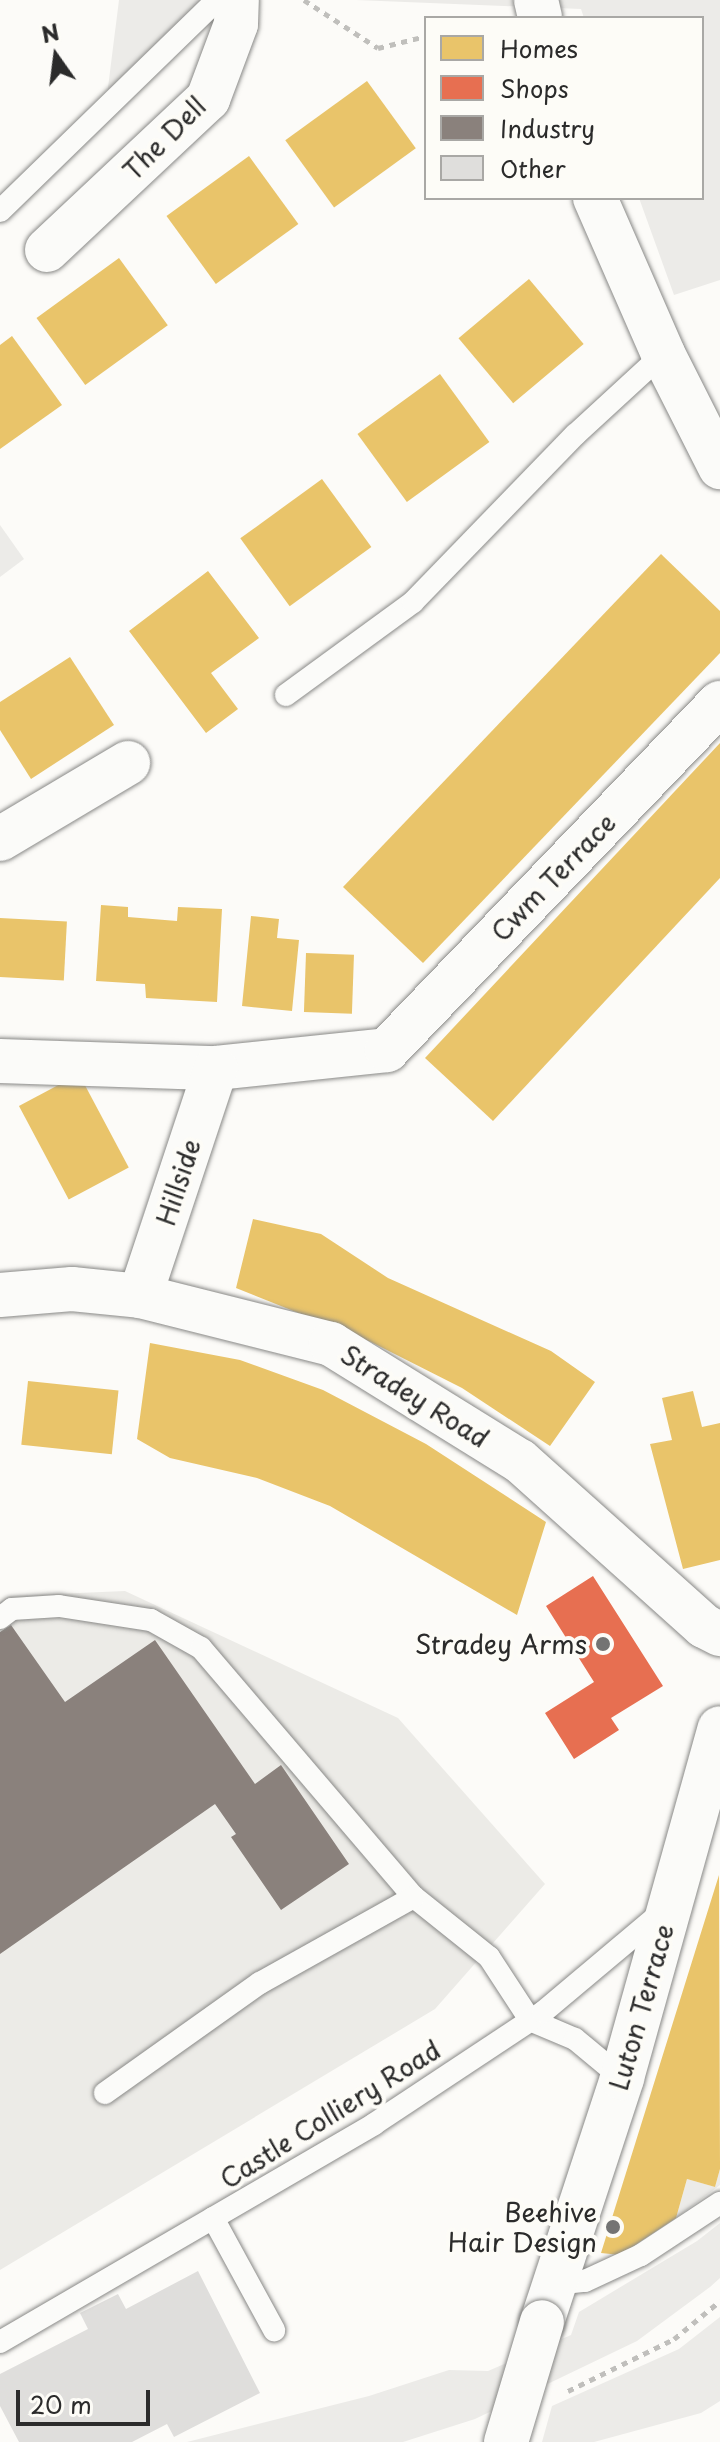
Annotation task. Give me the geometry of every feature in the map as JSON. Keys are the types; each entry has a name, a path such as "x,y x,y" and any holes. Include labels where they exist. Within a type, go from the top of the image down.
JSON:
{"main road":[{"name":"The Dell","path":"47,250 208,99 236,24 237,0"},
{"path":"596,200 663,354 720,467"},
{"name":"Cwm Terrace","path":"216,1068 387,1050 720,703"},
{"path":"0,839 128,763"},
{"path":"0,1061 216,1068"},
{"name":"Hillside","path":"140,1296 216,1068"},
{"name":"Stradey Road","path":"0,1295 72,1289 140,1296 331,1344 520,1461 704,1626 720,1634"},
{"name":"Luton Terrace","path":"506,2442 622,2078 720,1728"}],"lane":[{"path":"0,211 217,0"},
{"path":"286,695 413,602 575,435 663,354"},
{"path":"0,1618 12,1609 59,1606 151,1620 201,1648 414,1897 489,1957 530,2020 575,2039 622,2078"},
{"path":"105,2093 260,1983 414,1897"},
{"name":"Castle Colliery Road","path":"0,2342 374,2124 530,2020 670,1906"},
{"path":"548,2303 585,2281 641,2255 720,2203"},
{"path":"213,2218 274,2330"}],"path":[{"path":"304,0 378,48 424,36"},
{"path":"561,2394 674,2339 720,2301"}],"shaded area":[{"path":"119,0 217,0 105,111"},
{"path":"356,0 720,0 720,280 674,295 640,200 704,200 704,16 583,16 581,9"},
{"path":"0,525 24,559 0,577"},
{"path":"125,1591 398,1718 545,1884 435,2009 0,2270 0,1602 9,1596"},
{"path":"720,2169 720,2185 676,2218 687,2179 715,2187"},
{"path":"720,2223 720,2278 710,2287 637,2341 475,2419 403,2442 187,2442 369,2396 449,2370 488,2371 571,2335 579,2312 697,2241"},
{"path":"720,2317 720,2401 701,2413 594,2442 542,2442 552,2406 679,2349"}],"building: Homes":[{"path":"367,81 416,148 334,208 285,140"},
{"path":"249,156 298,224 216,284 166,216"},
{"path":"119,258 168,325 85,385 36,318"},
{"path":"529,279 584,344 513,403 459,338"},
{"path":"12,336 62,405 0,449 0,345"},
{"path":"440,374 489,442 407,502 357,434"},
{"path":"322,479 371,547 290,606 240,538"},
{"path":"661,554 720,611 720,653 423,963 343,887"},
{"path":"208,571 259,638 211,673 238,709 206,733 129,631"},
{"path":"70,657 114,725 31,779 0,730 0,702"},
{"path":"720,743 720,878 493,1121 425,1058"},
{"path":"101,905 128,907 128,917 177,921 178,907 222,909 217,1002 146,998 145,984 96,981"},
{"path":"251,916 279,919 277,938 299,940 292,1011 242,1006"},
{"path":"0,918 67,922 64,980 0,977"},
{"path":"306,953 354,955 352,1014 304,1012"},
{"path":"79,1074 129,1168 69,1200 19,1106"},
{"path":"253,1219 321,1234 388,1278 551,1351 595,1382 550,1446 462,1388 371,1342 236,1288"},
{"path":"150,1343 240,1360 323,1390 426,1444 546,1522 517,1615 330,1506 257,1478 170,1458 137,1439"},
{"path":"28,1381 119,1391 112,1454 21,1445"},
{"path":"693,1391 702,1427 720,1423 720,1560 683,1569 650,1444 672,1440 662,1398"},
{"path":"719,1875 720,2169 715,2187 687,2179 676,2218 620,2255 601,2253"}],"building: Shops":[{"name":"Stradey Arms","path":"593,1576 663,1686 611,1718 619,1730 574,1759 545,1713 594,1682 546,1606"}],"building: Industry":[{"path":"11,1625 65,1702 155,1640 255,1784 281,1765 349,1864 281,1910 231,1837 236,1834 215,1804 0,1954 0,1632"}],"building: Other":[{"path":"198,2271 260,2393 174,2437 167,2424 132,2442 19,2442 0,2406 0,2374 88,2329 80,2313 118,2294 126,2309"}],"place":[{"name":"Stradey Arms","path":"603,1644"},
{"name":"Beehive Hair Design","path":"613,2227"}]}
